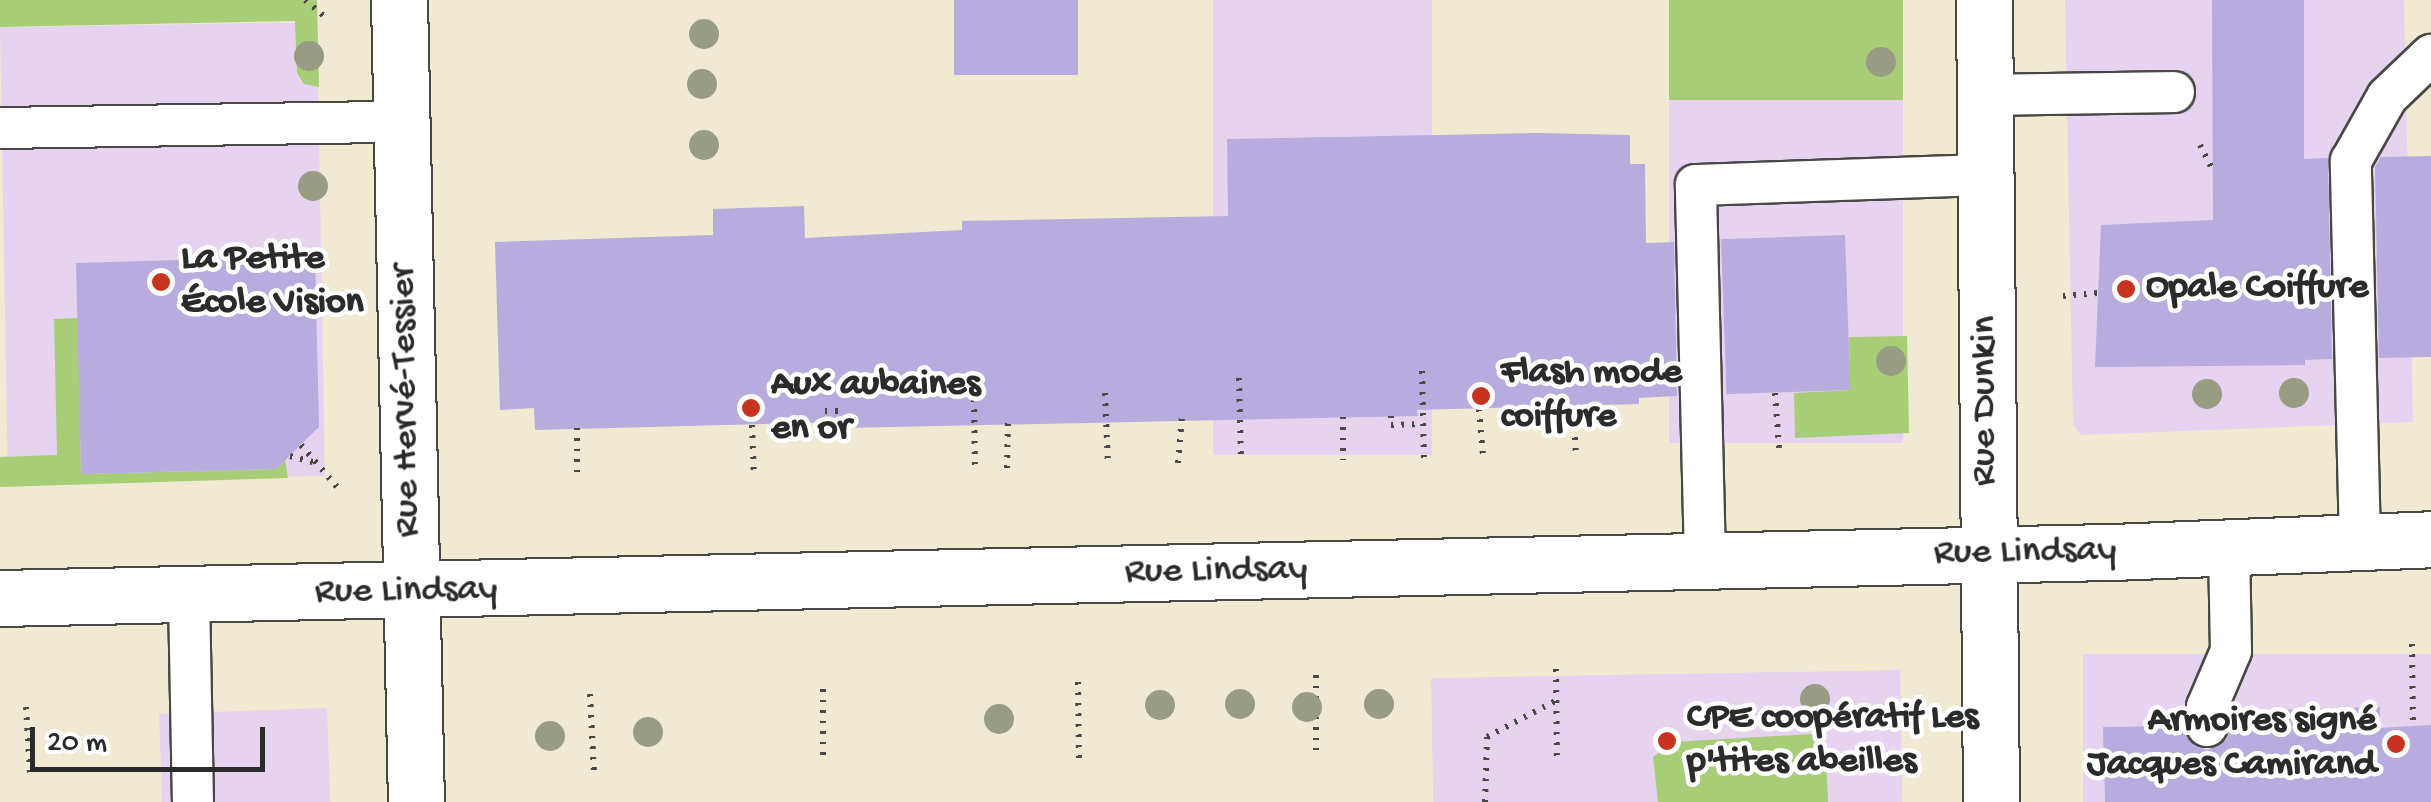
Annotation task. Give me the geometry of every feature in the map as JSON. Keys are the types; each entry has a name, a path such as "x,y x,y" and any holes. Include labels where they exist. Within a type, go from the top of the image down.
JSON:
{"street":[{"name":"Rue Hervé-Tessier","path":"399,0 416,802"},
{"name":"Rue Dunkin","path":"1984,0 1990,802"},
{"name":"Rue Lindsay","path":"0,598 412,593 1987,554 2431,539"}],"lane":[{"path":"2360,541 2351,161 2387,97 2431,56"},
{"path":"1984,96 2174,92"},
{"path":"0,128 401,122"},
{"path":"1705,560 1696,185 1984,176"},
{"path":"2207,726 2207,707 2231,651 2229,547"},
{"path":"189,596 193,802"}],"path":[{"path":"305,0 329,20"},
{"path":"2063,296 2098,294"},
{"path":"1422,371 1424,458"},
{"path":"1239,378 1240,462"},
{"path":"1105,393 1108,466"},
{"path":"1776,394 1780,448"},
{"path":"974,399 974,470"},
{"path":"1573,406 1576,455"},
{"path":"1478,409 1483,456"},
{"path":"825,411 844,411"},
{"path":"1390,416 1390,425 1422,424"},
{"path":"1178,464 1182,417"},
{"path":"1342,417 1342,460"},
{"path":"1008,422 1008,468"},
{"path":"752,425 754,476"},
{"path":"577,428 577,479"},
{"path":"301,445 337,487"},
{"path":"290,456 316,463"},
{"path":"2412,644 2414,726"},
{"path":"1556,669 1557,759"},
{"path":"1316,675 1316,750"},
{"path":"1078,682 1079,759"},
{"path":"822,754 823,688"},
{"path":"590,694 594,774"},
{"path":"1485,802 1488,738 1557,700"},
{"path":"26,707 30,773"}],"shaded area":[{"path":"1213,0 1432,0 1432,455 1213,455"},
{"path":"1669,0 1903,0 1903,443 1669,443"},
{"path":"2065,0 2404,0 2413,422 2081,435 2073,425"},
{"name":"La Petite École Vision","path":"317,22 325,476 8,481 0,28"},
{"path":"2083,654 2431,654 2431,802 2083,802"},
{"name":"CPE coopératif Les p'tites abeilles","path":"1900,670 1902,802 1433,802 1431,678"},
{"path":"327,708 330,802 162,802 159,714"}],"green space":[{"path":"0,0 317,0 319,87 304,84 297,73 295,21 0,27"},
{"path":"1669,0 1903,0 1903,100 1669,100"},
{"path":"78,318 81,474 276,469 285,460 288,478 0,487 0,457 57,455 54,319"},
{"path":"1907,336 1909,433 1795,438 1794,393 1850,390 1849,337"},
{"path":"1812,734 1826,756 1828,802 1658,802 1653,757 1673,742"}],"building":[{"path":"954,0 1078,0 1078,75 954,75"},
{"path":"2212,0 2304,0 2304,159 2328,158 2332,359 2305,360 2305,365 2095,367 2101,225 2213,220"},
{"path":"1630,135 1630,164 1645,164 1646,243 1674,242 1677,396 1639,398 1639,404 1417,410 1418,416 844,428 844,422 535,430 534,408 500,410 495,242 713,235 713,209 804,206 805,238 962,230 962,221 1228,216 1227,139"},
{"path":"2431,156 2431,357 2379,358 2375,167 2381,157"},
{"path":"1845,235 1850,390 1726,394 1721,239"},
{"path":"315,256 319,427 276,469 81,474 76,263"},
{"path":"2380,707 2380,728 2431,725 2431,802 2105,802 2103,727 2183,726 2194,746 2208,750 2227,739 2231,726 2247,725 2247,711"}],"place":[{"name":"La Petite École Vision","path":"161,282"},
{"name":"Opale Coiffure","path":"2126,289"},
{"name":"Flash mode coiffure","path":"1481,396"},
{"name":"Aux aubaines en or","path":"751,408"},
{"name":"CPE coopératif Les p'tites abeilles","path":"1667,741"},
{"name":"Armoires signé Jacques Camirand","path":"2396,744"}]}
